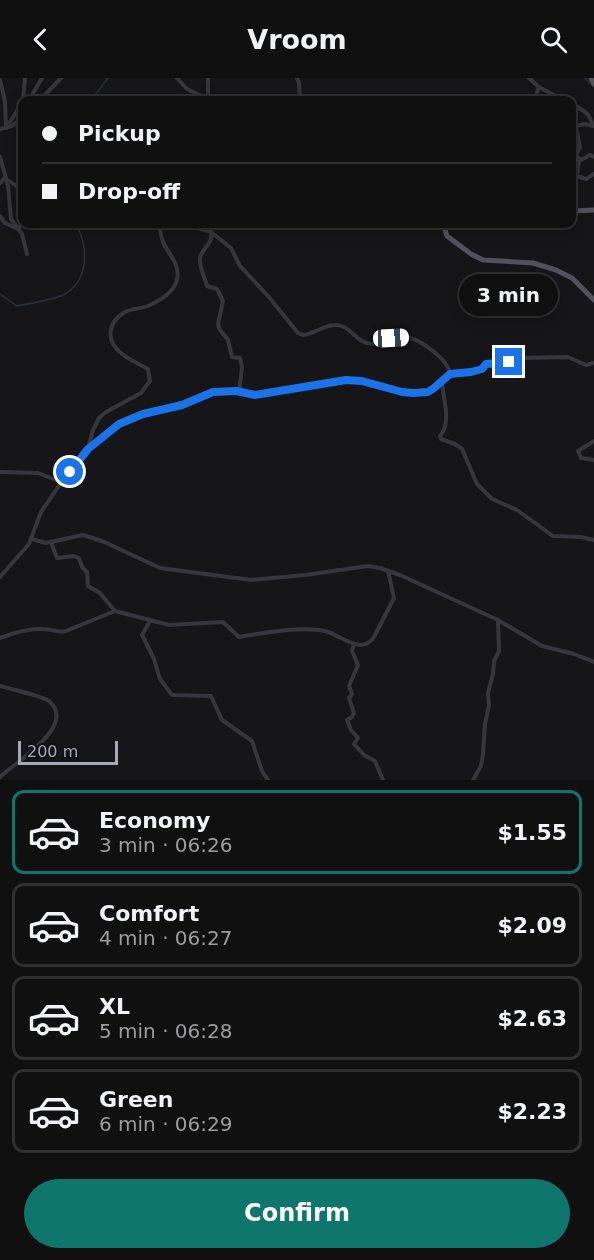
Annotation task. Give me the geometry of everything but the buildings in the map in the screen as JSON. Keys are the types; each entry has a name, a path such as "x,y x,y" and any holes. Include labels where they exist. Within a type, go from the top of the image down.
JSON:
{"main road":[{"path":"591,78 594,84"},
{"path":"576,211 594,210"},
{"path":"443,228 447,236 483,260 533,263 556,270 572,279 594,300"}],"street":[{"path":"24,96 25,78"},
{"path":"31,96 42,78"},
{"path":"44,96 60,78"},
{"path":"177,78 187,89 200,96"},
{"path":"208,78 208,96"},
{"path":"297,78 300,96"},
{"path":"529,78 539,87 556,96"},
{"path":"0,79 8,127"},
{"path":"536,96 539,87"},
{"path":"576,106 591,117 594,126"},
{"path":"8,127 18,110"},
{"path":"8,127 18,116"},
{"path":"0,129 18,121"},
{"path":"576,126 585,124 594,126"},
{"path":"576,134 580,147 576,151"},
{"path":"579,160 584,160 590,155 594,157"},
{"path":"576,156 579,160 577,176 586,179 594,174"},
{"path":"0,158 6,179 11,219 22,234 27,254"},
{"path":"0,183 6,179"},
{"path":"6,179 18,187"},
{"path":"0,216 5,223 18,229"},
{"path":"88,449 93,430 102,414 141,393 150,381 148,369 122,354 113,345 110,332 112,324 123,313 149,305 162,298 177,283 178,273 175,261 164,245 160,228"},
{"path":"197,228 210,232 231,248 240,266 298,333 304,336 334,324 340,325 361,341 372,344 391,338 408,337 432,350 449,366 450,374"},
{"path":"210,232 211,242 200,259 201,271 207,286 217,289 222,301 218,324 220,330 228,340 232,357 240,358 242,367 239,393"},
{"path":"0,577 32,539 41,512 88,449 127,420 143,414 182,405 213,392 227,391 255,395 346,380 362,381 402,392 428,392 450,374 471,372 482,369 486,364 500,364 519,358 568,357 586,364 594,363"},
{"path":"442,380 446,414 445,430 440,436 441,439 462,449 477,484 484,492 517,510 553,536 594,540"},
{"path":"594,441 578,451 581,458 594,460"},
{"path":"0,472 38,473 62,482"},
{"path":"32,539 42,543 83,535 102,541 159,568 250,580 368,566 388,571 498,620 542,646 594,662"},
{"path":"51,542 57,558 74,556 79,558 82,567 87,572 88,586 100,593 115,611"},
{"path":"0,638 44,628 59,633 115,611 169,625 223,622 239,637 266,632 318,630 328,631 354,644 365,645 370,642 392,604 394,592 388,571"},
{"path":"473,780 483,754 489,705 488,693 494,674 494,661 499,651 498,620"},
{"path":"150,621 142,635 154,659 160,679 172,695 211,696 222,720 252,741 262,771 268,780"},
{"path":"354,644 352,651 358,665 349,686 352,694 349,698 354,713 347,720 351,730 358,738 354,744 364,755 375,760 383,780"},
{"path":"0,686 47,699 57,717 54,726 37,747 0,777"}],"waterway":[{"path":"91,96 96,94 108,78"},
{"path":"585,78 594,87"},
{"path":"0,294 17,306 59,297 72,289 78,281 84,262 83,242 78,228"}],"route":[{"path":"70,472 88,449 119,424 143,414 182,405 213,392 236,391 255,395 346,380 378,384 402,392 428,392 450,374 482,369 486,364 509,362"}]}
